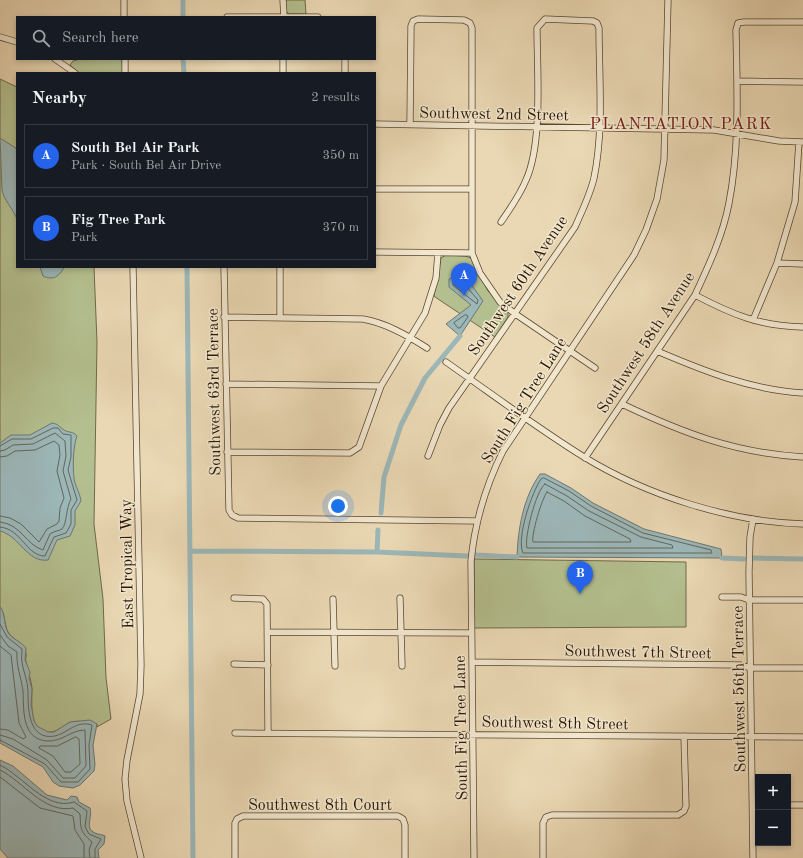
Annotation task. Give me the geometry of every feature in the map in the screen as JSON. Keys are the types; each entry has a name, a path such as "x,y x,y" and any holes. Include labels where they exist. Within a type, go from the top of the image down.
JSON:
{"street":[{"path":"123,16 124,0"},
{"path":"283,0 284,16"},
{"name":"South Fig Tree Lane","path":"474,858 471,561 477,521 489,478 524,417 634,255 646,230 657,199 664,160 668,0"},
{"path":"410,124 411,26 413,21 418,19 464,20 470,23 472,28 472,253 480,273 500,302 596,368"},
{"name":"Southwest 60th Avenue","path":"428,456 440,425 469,378 574,227 593,180 598,153 599,128 599,28 597,23 592,21 545,20 540,23 537,28 537,127"},
{"name":"Southwest 58th Avenue","path":"585,458 695,294 709,265 729,204 734,170 737,132 736,30 738,23 803,22"},
{"path":"0,37 16,42"},
{"path":"56,60 74,72"},
{"path":"125,60 125,72"},
{"path":"283,60 283,72"},
{"path":"345,60 345,72"},
{"path":"737,81 803,82"},
{"name":"Southwest 2nd Street","path":"376,124 714,130 737,132 758,138 801,142"},
{"path":"501,222 527,179 537,127"},
{"path":"753,320 777,263 795,202 801,142"},
{"path":"376,189 471,189"},
{"path":"795,202 803,202"},
{"path":"376,252 472,253"},
{"path":"228,452 350,453 359,447 381,386 426,314 433,293 438,253"},
{"path":"777,263 803,264"},
{"name":"East Tropical Way","path":"133,268 141,672 140,694 127,760 125,780 126,802 141,858"},
{"name":"Southwest 63rd Terrace","path":"224,268 229,510 232,515 238,518 477,521"},
{"path":"280,268 280,317"},
{"path":"695,294 732,313 769,325 803,327"},
{"path":"224,316 363,319 376,321 411,337 427,348"},
{"path":"657,350 706,372 780,392 803,393"},
{"path":"446,362 585,458 616,474 664,495 754,520 803,524"},
{"path":"226,384 381,386"},
{"path":"622,404 666,425 705,440 744,449 803,457"},
{"name":"Southwest 56th Terrace","path":"754,520 750,537 749,600 752,736 755,787"},
{"path":"722,597 741,597 749,600 803,600"},
{"path":"234,598 263,599 267,604 268,733"},
{"path":"400,598 402,666"},
{"path":"333,599 335,666"},
{"path":"268,632 471,633"},
{"name":"Southwest 7th Street","path":"472,662 741,664 750,668 803,668"},
{"path":"234,664 268,665"},
{"name":"Southwest 8th Street","path":"235,733 803,737"},
{"path":"543,858 543,823 546,817 552,815 678,815 684,811 686,806 684,736"},
{"path":"791,805 803,805"},
{"name":"Southwest 56th Terrace","path":"754,858 756,810"},
{"name":"Southwest 8th Court","path":"235,858 235,823 237,819 243,816 398,816 403,819 405,825 405,858"}],"green space":[{"path":"284,0 305,0 306,14 289,14 286,11"},
{"path":"122,60 123,72 78,72 70,65 73,61"},
{"path":"0,79 16,87 16,268 94,268 97,342 94,524 103,599 106,678 111,719 97,727 97,724 75,721 51,732 41,730 37,726 34,721 32,709 32,686 26,661 26,653 23,647 8,632 3,612 0,607"},
{"path":"446,255 465,256 471,258 488,291 508,312 508,317 495,337 435,297 434,295 441,258"},
{"path":"474,559 686,562 686,627 474,628"}],"water":[{"path":"0,138 16,148 16,217 2,190"},
{"path":"40,268 63,268 56,277 50,278 43,276"},
{"path":"463,273 483,301 460,336 446,324 471,305 449,287 449,279"},
{"path":"52,423 58,425 66,431 74,433 77,436 74,452 73,472 81,501 75,511 75,525 70,536 57,540 48,560 41,560 34,557 13,538 0,531 0,443 11,435 30,435"},
{"path":"540,474 545,474 571,488 593,503 644,529 721,549 722,558 517,557 522,514 529,493"},
{"path":"0,607 7,631 13,638 26,648 25,660 30,672 29,678 32,689 31,704 34,721 37,726 48,732 54,732 70,722 90,720 97,724 93,745 95,765 94,771 80,785 73,788 59,786 53,782 43,767 0,743"},
{"path":"0,760 13,766 47,795 67,800 71,796 77,797 79,802 90,808 90,828 95,833 105,836 104,844 98,850 99,858 8,858 0,849"}],"waterway":[{"path":"183,0 183,16"},
{"path":"183,60 184,72"},
{"path":"187,268 193,858"},
{"path":"381,513 384,477 401,425 425,378 460,336"},
{"path":"377,552 378,530"},
{"path":"190,551 377,552 467,556"},
{"path":"475,555 517,557"},
{"path":"722,558 744,559"},
{"path":"753,558 803,559"}],"place":[{"name":"South Bel Air Park","path":"464,296"},
{"name":"Fig Tree Park","path":"580,594"}],"district":[{"name":"PLANTATION PARK","path":"681,123"}]}
